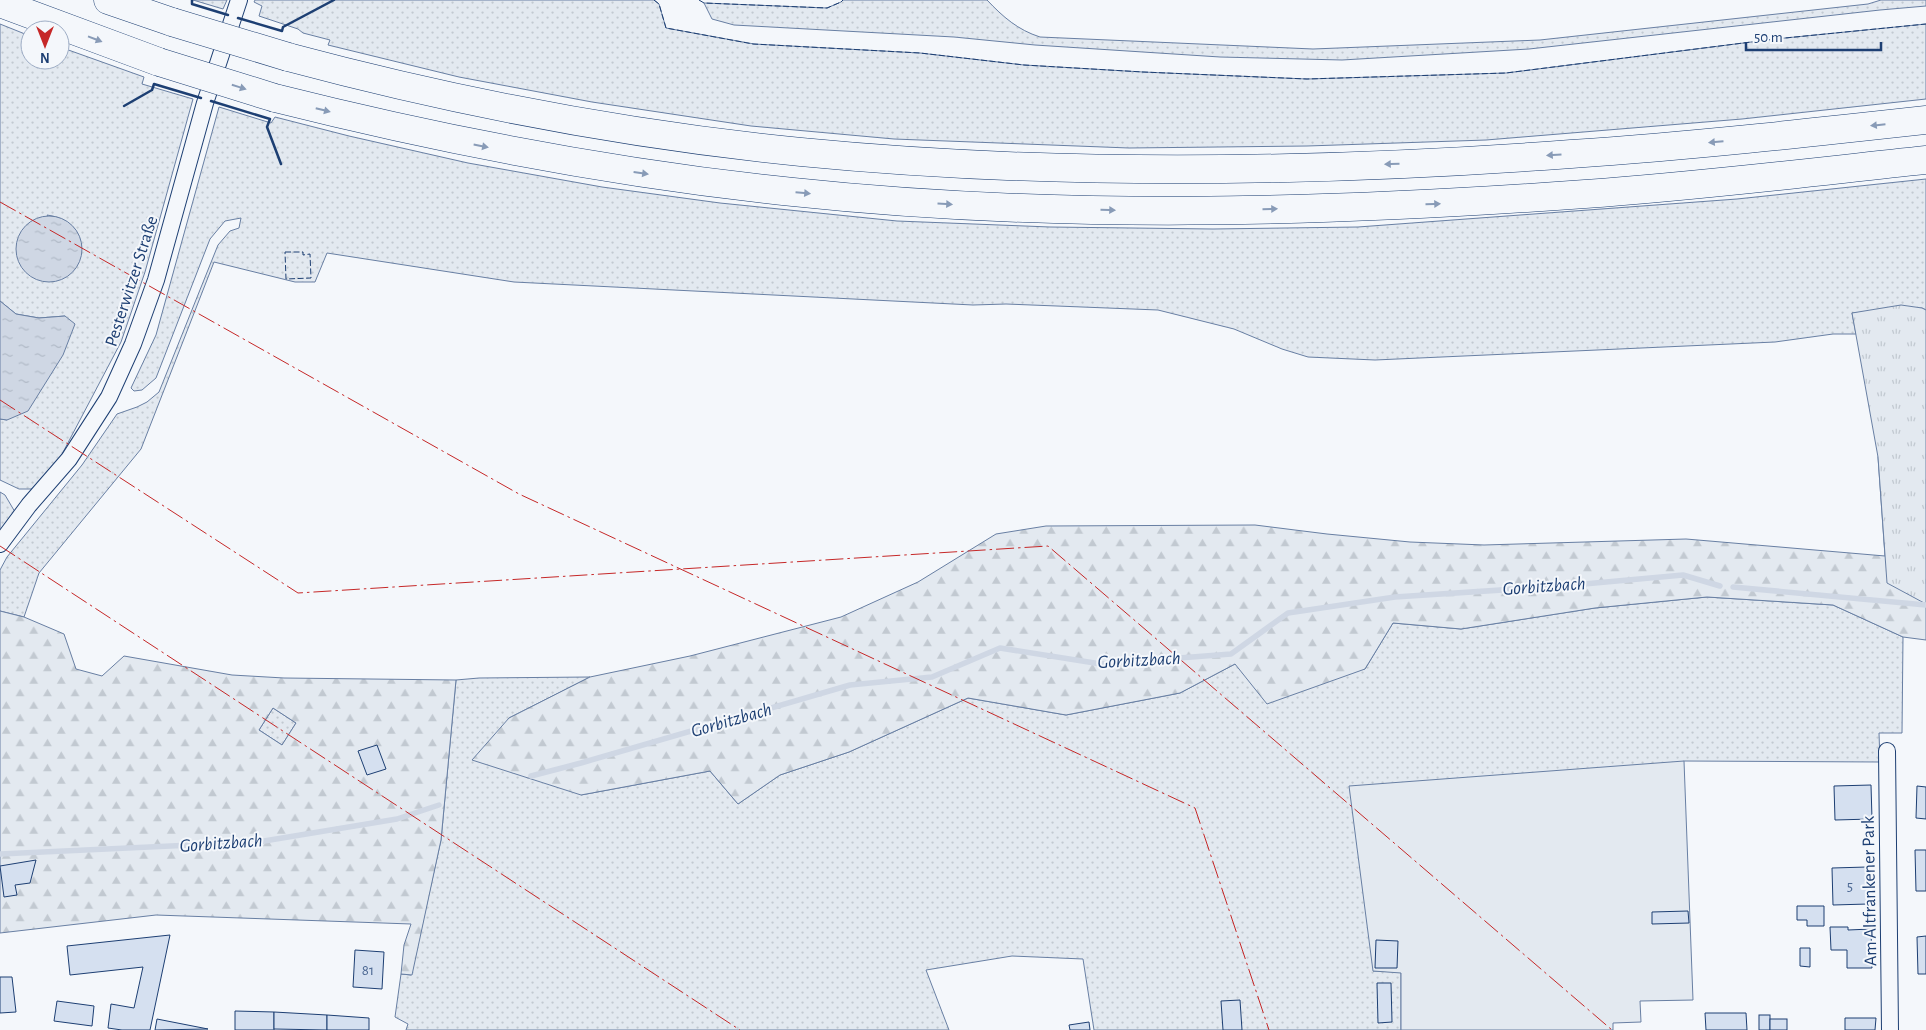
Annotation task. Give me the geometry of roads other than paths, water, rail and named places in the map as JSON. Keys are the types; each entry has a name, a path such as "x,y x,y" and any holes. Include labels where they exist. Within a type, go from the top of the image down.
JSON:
{"highway":[{"path":"108,0 172,22 369,79 597,125 800,152 903,160 1014,166 1221,169 1454,162 1733,140 1926,120"},
{"path":"0,3 159,62 276,98 359,119 466,143 602,168 794,193 1010,207 1219,210 1462,202 1588,194 1733,181 1926,160"}],"street":[{"name":"Pesterwitzer Straße","path":"0,544 29,505 69,459 109,397 133,344 156,280 205,103 239,0"},
{"name":"Am Altfrankener Park","path":"1887,751 1890,1030"}],"water":[{"path":"43,216 55,216 67,221 77,231 82,243 80,262 67,277 55,282 43,282 31,277 21,267 16,255 16,243 21,231 31,221"},
{"path":"0,301 16,314 39,318 65,316 75,324 63,355 28,411 7,420 0,419"}],"waterway":[{"name":"Gorbitzbach","path":"531,776 850,685 932,677 1000,648 1101,664 1231,654 1288,613 1395,597 1562,586 1683,575 1720,586"},
{"name":"Gorbitzbach","path":"1733,587 1926,605"},
{"name":"Gorbitzbach","path":"0,854 258,842 397,819 439,805"}]}
